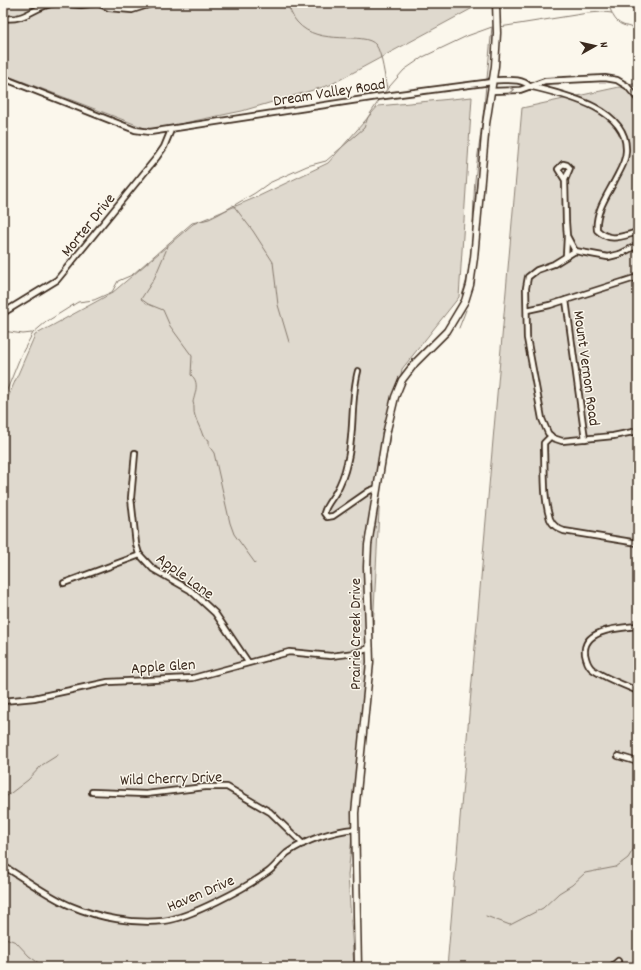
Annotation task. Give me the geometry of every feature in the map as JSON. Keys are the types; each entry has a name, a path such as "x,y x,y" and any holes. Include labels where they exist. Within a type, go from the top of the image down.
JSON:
{"main road":[{"path":"491,91 497,38 496,3"},
{"name":"Prairie Creek Drive","path":"358,967 355,829 356,803 368,687 370,648 367,567 368,545 390,414 402,380 415,363 447,331 465,301 470,285 474,258 483,153 491,91"}],"street":[{"path":"3,18 23,18 43,6 55,3"},
{"path":"60,3 81,5 98,3 108,8 132,10 154,3"},
{"name":"Dream Valley Road","path":"3,78 135,130 150,132 377,97 492,81 518,80 526,82 529,86 590,104 604,112 616,123 624,136 626,150 623,164 600,209 596,221 597,230 604,237 616,238 638,232"},
{"path":"491,91 520,90 544,81 605,78 617,80 627,86 638,99"},
{"name":"Morter Drive","path":"3,313 45,289 67,270 87,242 157,157 164,147 170,130"},
{"path":"564,180 567,236 566,256"},
{"path":"567,236 575,251"},
{"path":"638,245 620,254 608,257 575,251 554,264 537,270 528,277 527,310 527,338 529,354 542,419 545,428 551,436 562,441 638,431"},
{"path":"527,310 566,300 638,277"},
{"name":"Mount Vernon Road","path":"566,300 585,439"},
{"path":"358,371 354,386 349,454 339,486 324,513 329,516 333,516 369,490 377,488"},
{"path":"551,436 544,443 546,489 551,520 556,528 564,531 638,543"},
{"name":"Apple Lane","path":"135,453 131,498 136,544 140,555 153,568 190,590 215,612 248,662"},
{"path":"64,583 140,555"},
{"path":"638,626 594,635 587,641 584,650 586,660 591,669 638,691"},
{"name":"Apple Glen","path":"3,701 34,698 108,682 193,678 289,652 331,656 355,653 370,648"},
{"path":"618,756 638,762"},
{"name":"Wild Cherry Drive","path":"92,792 146,794 205,787 227,787 270,812 303,844"},
{"name":"Haven Drive","path":"3,866 70,906 85,911 135,921 165,921 190,913 250,884 270,871 286,854 303,844 338,832 355,829"},
{"path":"611,967 618,961"}],"shaded area":[{"path":"3,3 482,3 330,85 242,111 150,130 3,74"},
{"path":"638,83 638,967 447,967 522,108"},
{"path":"472,97 459,297 402,369 380,491 372,649 348,875 354,967 3,967 3,409 35,335 112,293 193,224 257,197 328,163 378,106"}],"waterway":[{"path":"287,3 295,20 306,30 328,37 362,39 370,41 376,45 382,60 387,89"},
{"path":"608,3 613,16 620,24 633,28 638,32"},
{"path":"500,27 588,13 612,13"},
{"path":"383,94 404,70 423,57 467,36 492,27 487,79"},
{"path":"462,295 471,253 475,180 486,85"},
{"path":"3,400 21,355 33,333 46,322 78,302 94,300 112,292 118,281 132,275 192,223 209,219 219,214 269,183 307,166 326,161 364,128 368,117 380,99"},
{"path":"233,205 253,231 273,262 278,305 289,342"},
{"path":"168,246 154,279 141,299 148,304 163,310 170,326 192,356 191,375 196,384 193,402 194,414 203,436 209,440 209,446 214,453 230,523 234,534 255,563"},
{"path":"459,328 466,310"},
{"path":"3,331 23,334 32,333"},
{"path":"3,799 28,780 42,765 58,755"},
{"path":"486,916 510,925 543,908 559,893 572,885 585,873 616,867 628,858 638,842"},
{"path":"3,937 16,942 29,956 44,967"}]}
